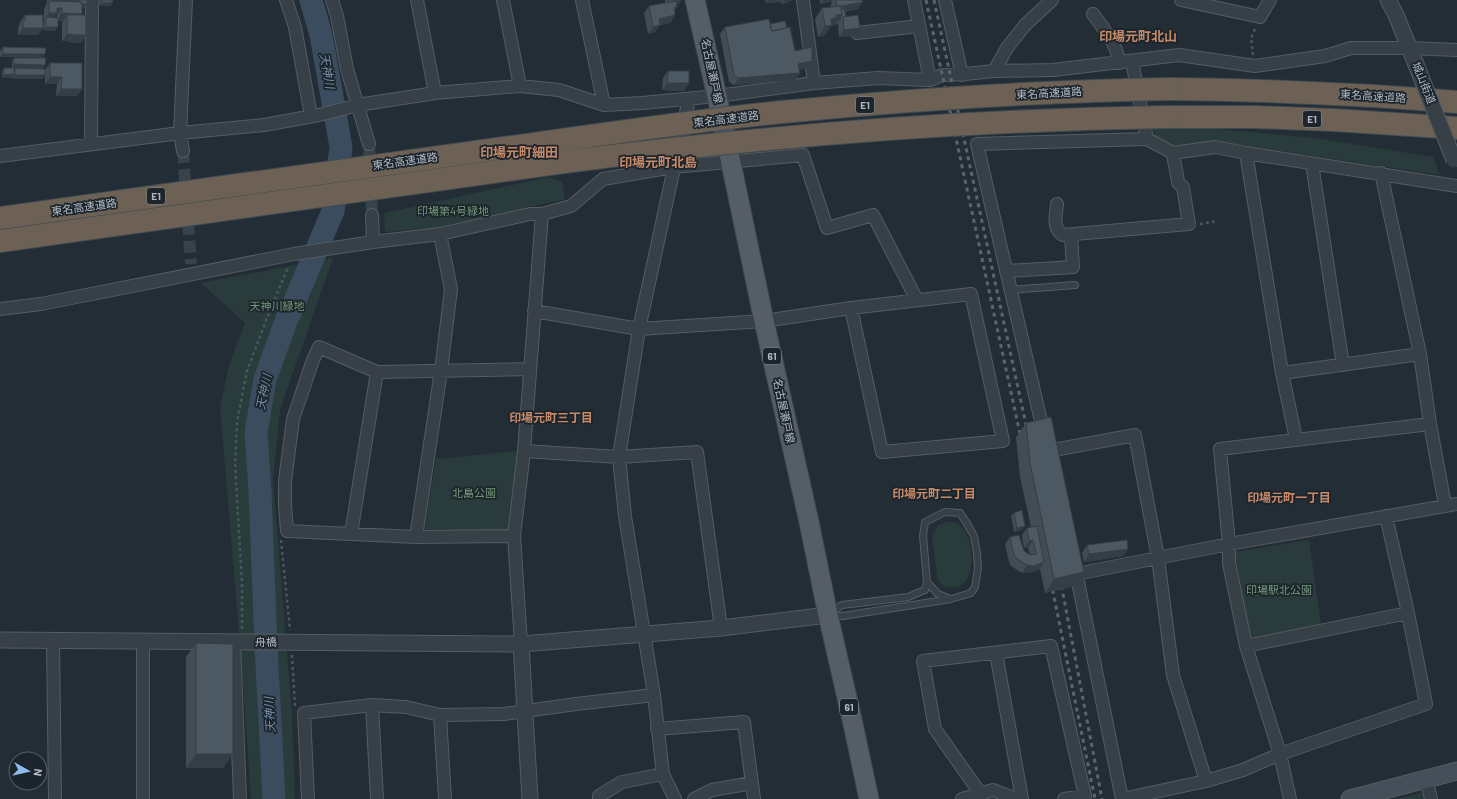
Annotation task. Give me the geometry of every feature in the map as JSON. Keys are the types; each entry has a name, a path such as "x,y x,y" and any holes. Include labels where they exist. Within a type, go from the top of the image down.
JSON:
{"highway":[{"name":"東名高速道路","path":"0,218 562,140 793,111 891,102 1033,93 1170,89 1256,90 1325,93 1457,102"},
{"name":"東名高速道路","path":"0,241 564,162 669,149 877,130 1010,122 1167,117 1318,119 1457,128"}],"main road":[{"name":"名古屋瀬戸線","path":"695,0 869,799"},
{"path":"1350,799 1457,771"}],"street":[{"path":"91,144 92,0"},
{"path":"183,151 180,133 186,0"},
{"path":"286,0 295,26 315,116"},
{"path":"332,0 338,16 355,106 369,144"},
{"path":"417,0 435,93"},
{"path":"503,0 520,86"},
{"path":"582,0 604,105"},
{"path":"803,0 814,83"},
{"path":"914,0 930,80"},
{"path":"945,0 962,75"},
{"path":"1181,0 1260,18 1270,0"},
{"name":"城山街道","path":"1388,0 1396,15 1456,164"},
{"path":"994,71 1007,48 1025,25 1047,2"},
{"path":"1093,14 1112,42 1119,63"},
{"path":"857,33 919,26"},
{"path":"0,156 180,133 264,125 315,116 355,106 435,93 520,86 559,90 604,105 690,99 814,83 878,78 930,80 942,76 994,71 1053,70 1179,55 1255,66 1325,56 1351,48 1412,55 1457,50"},
{"path":"1132,61 1147,139"},
{"path":"674,799 662,774 654,696 624,516 619,457 639,329 673,167 690,99"},
{"path":"1206,781 1173,675 1158,558 1135,435 1050,457 977,144 1147,139 1173,153 1215,148 1457,186"},
{"path":"1058,204 1056,224 1060,233 1063,235 1071,236 1189,224 1182,187 1178,183 1173,153"},
{"path":"1246,153 1282,373 1296,440"},
{"path":"0,308 41,304 191,270 373,242 440,234 530,214 542,214 571,206 604,179 673,167 804,155 827,228 873,215 917,300"},
{"path":"1312,164 1343,365"},
{"path":"1076,574 1229,544 1451,504 1430,424 1420,354 1381,173"},
{"path":"530,799 514,536 524,451 542,214"},
{"path":"372,215 373,242"},
{"path":"416,537 441,371 451,289 440,234"},
{"path":"1006,271 1073,267 1071,236"},
{"path":"534,311 639,329 764,321 851,308 971,294 1003,441 882,452 851,308"},
{"path":"514,536 416,537 287,531 285,481 293,419 313,360 319,347 377,372 530,369"},
{"path":"1282,373 1420,354"},
{"path":"351,534 377,372"},
{"path":"1290,799 1280,754 1246,646 1229,563 1229,544 1220,449 1430,424"},
{"path":"524,451 619,457 697,452 721,628"},
{"path":"1073,559 1122,799 1206,781 1243,770 1280,754 1426,704 1408,613 1386,516"},
{"path":"1246,646 1408,613"},
{"name":"舟橋","path":"0,640 521,644 721,628 828,615"},
{"path":"53,640 55,799"},
{"path":"143,641 143,799"},
{"path":"240,642 240,799"},
{"path":"981,796 935,729 923,661 1051,646 1085,796 1064,799"},
{"path":"996,653 1022,799"},
{"path":"308,799 304,713 372,705 406,707 440,715 504,714 525,710 654,696"},
{"path":"372,705 377,799"},
{"path":"440,715 445,799"},
{"path":"657,729 744,722 754,799"},
{"path":"599,799 599,796 622,782 662,774"},
{"path":"1426,779 1431,799"},
{"path":"694,799 712,790 752,784"},
{"path":"962,799 981,796 993,790 1016,799"}],"lane":[{"path":"1011,290 1075,285"},
{"path":"945,512 960,513 974,536 977,553 978,568 975,587 971,592 952,599 843,616 828,615 842,605 908,597 925,590 927,582 923,536 925,522 945,512"},
{"path":"927,582 938,594 952,599"}],"path":[{"path":"1251,38 1255,66"},
{"path":"1189,224 1217,221"},
{"path":"240,642 242,584 236,462 237,422 246,371 266,318 294,254"},
{"path":"287,531 280,541 289,642"}],"green space":[{"path":"1153,128 1216,129 1315,138 1433,157 1440,175 1214,141 1173,146 1155,137"},
{"name":"印場第4号緑地","path":"549,177 562,182 565,199 439,227 385,232 384,213"},
{"name":"天神川緑地","path":"333,258 280,410 273,480 292,714 295,799 251,799 241,656 220,408 229,365 245,323 201,283"},
{"name":"北島公園","path":"517,451 509,531 425,529 436,459"},
{"path":"946,522 960,525 965,531 969,540 971,550 972,560 967,579 962,585 954,587 945,586 938,581 932,536 938,525"},
{"name":"印場駅北公園","path":"1309,540 1321,625 1250,639 1235,552"},
{"path":"1421,793 1423,799 1397,799"}],"building":[{"path":"80,0 87,0 87,4 82,4 82,2 79,2"},
{"path":"101,0 113,0 113,2 101,3"},
{"path":"668,0 681,0 668,2"},
{"path":"836,0 862,0 863,2 837,6"},
{"path":"49,1 82,2 82,14 62,13 62,8 57,8 57,13 49,13"},
{"path":"676,1 677,7 674,7 675,15 659,19 660,25 653,27 649,6"},
{"path":"841,6 842,15 836,15 836,18 831,19 832,25 825,26 822,8"},
{"path":"841,9 844,9 846,16 839,21 842,15"},
{"path":"25,15 43,15 43,28 23,28 23,20 25,21"},
{"path":"67,15 86,15 86,35 67,34"},
{"path":"858,15 860,28 844,30 843,17"},
{"path":"46,17 58,18 58,27 46,27"},
{"path":"769,19 772,31 790,27 795,51 812,47 812,61 798,64 800,73 739,78 734,75 725,27"},
{"path":"785,21 787,28 772,31 770,24"},
{"path":"3,47 46,48 45,54 3,54"},
{"path":"14,58 46,58 45,65 14,64"},
{"path":"50,63 82,63 82,89 61,89 62,77 50,77"},
{"path":"4,68 14,68 14,74 4,75"},
{"path":"15,68 45,69 45,75 15,75"},
{"path":"668,71 689,71 689,83 667,83"},
{"path":"1051,417 1084,572 1054,579 1030,463 1026,423"},
{"path":"1022,510 1025,526 1017,528 1014,513"},
{"path":"1037,526 1044,562 1034,566 1027,565 1014,555 1010,537 1019,535 1024,551 1030,555 1036,554 1033,540 1029,541 1027,528"},
{"path":"1127,540 1128,549 1089,554 1087,545"},
{"path":"196,643 233,644 233,754 196,754"}],"waterway":[{"name":"天神川","path":"274,799 256,432 265,379 285,324 333,211 341,147 321,35 311,0"}],"tunnel":[{"path":"369,144 372,215"},
{"path":"183,151 191,264"}],"railway":[{"path":"926,0 1022,443"},
{"path":"934,0 1028,434"},
{"path":"1060,578 1102,799"},
{"path":"1051,582 1095,799"}],"district":[{"name":"印場元町北山","path":"1138,36"},
{"name":"印場元町細田","path":"519,152"},
{"name":"印場元町北島","path":"658,162"},
{"name":"印場元町三丁目","path":"551,418"},
{"name":"印場元町二丁目","path":"934,494"},
{"name":"印場元町一丁目","path":"1289,498"}]}
